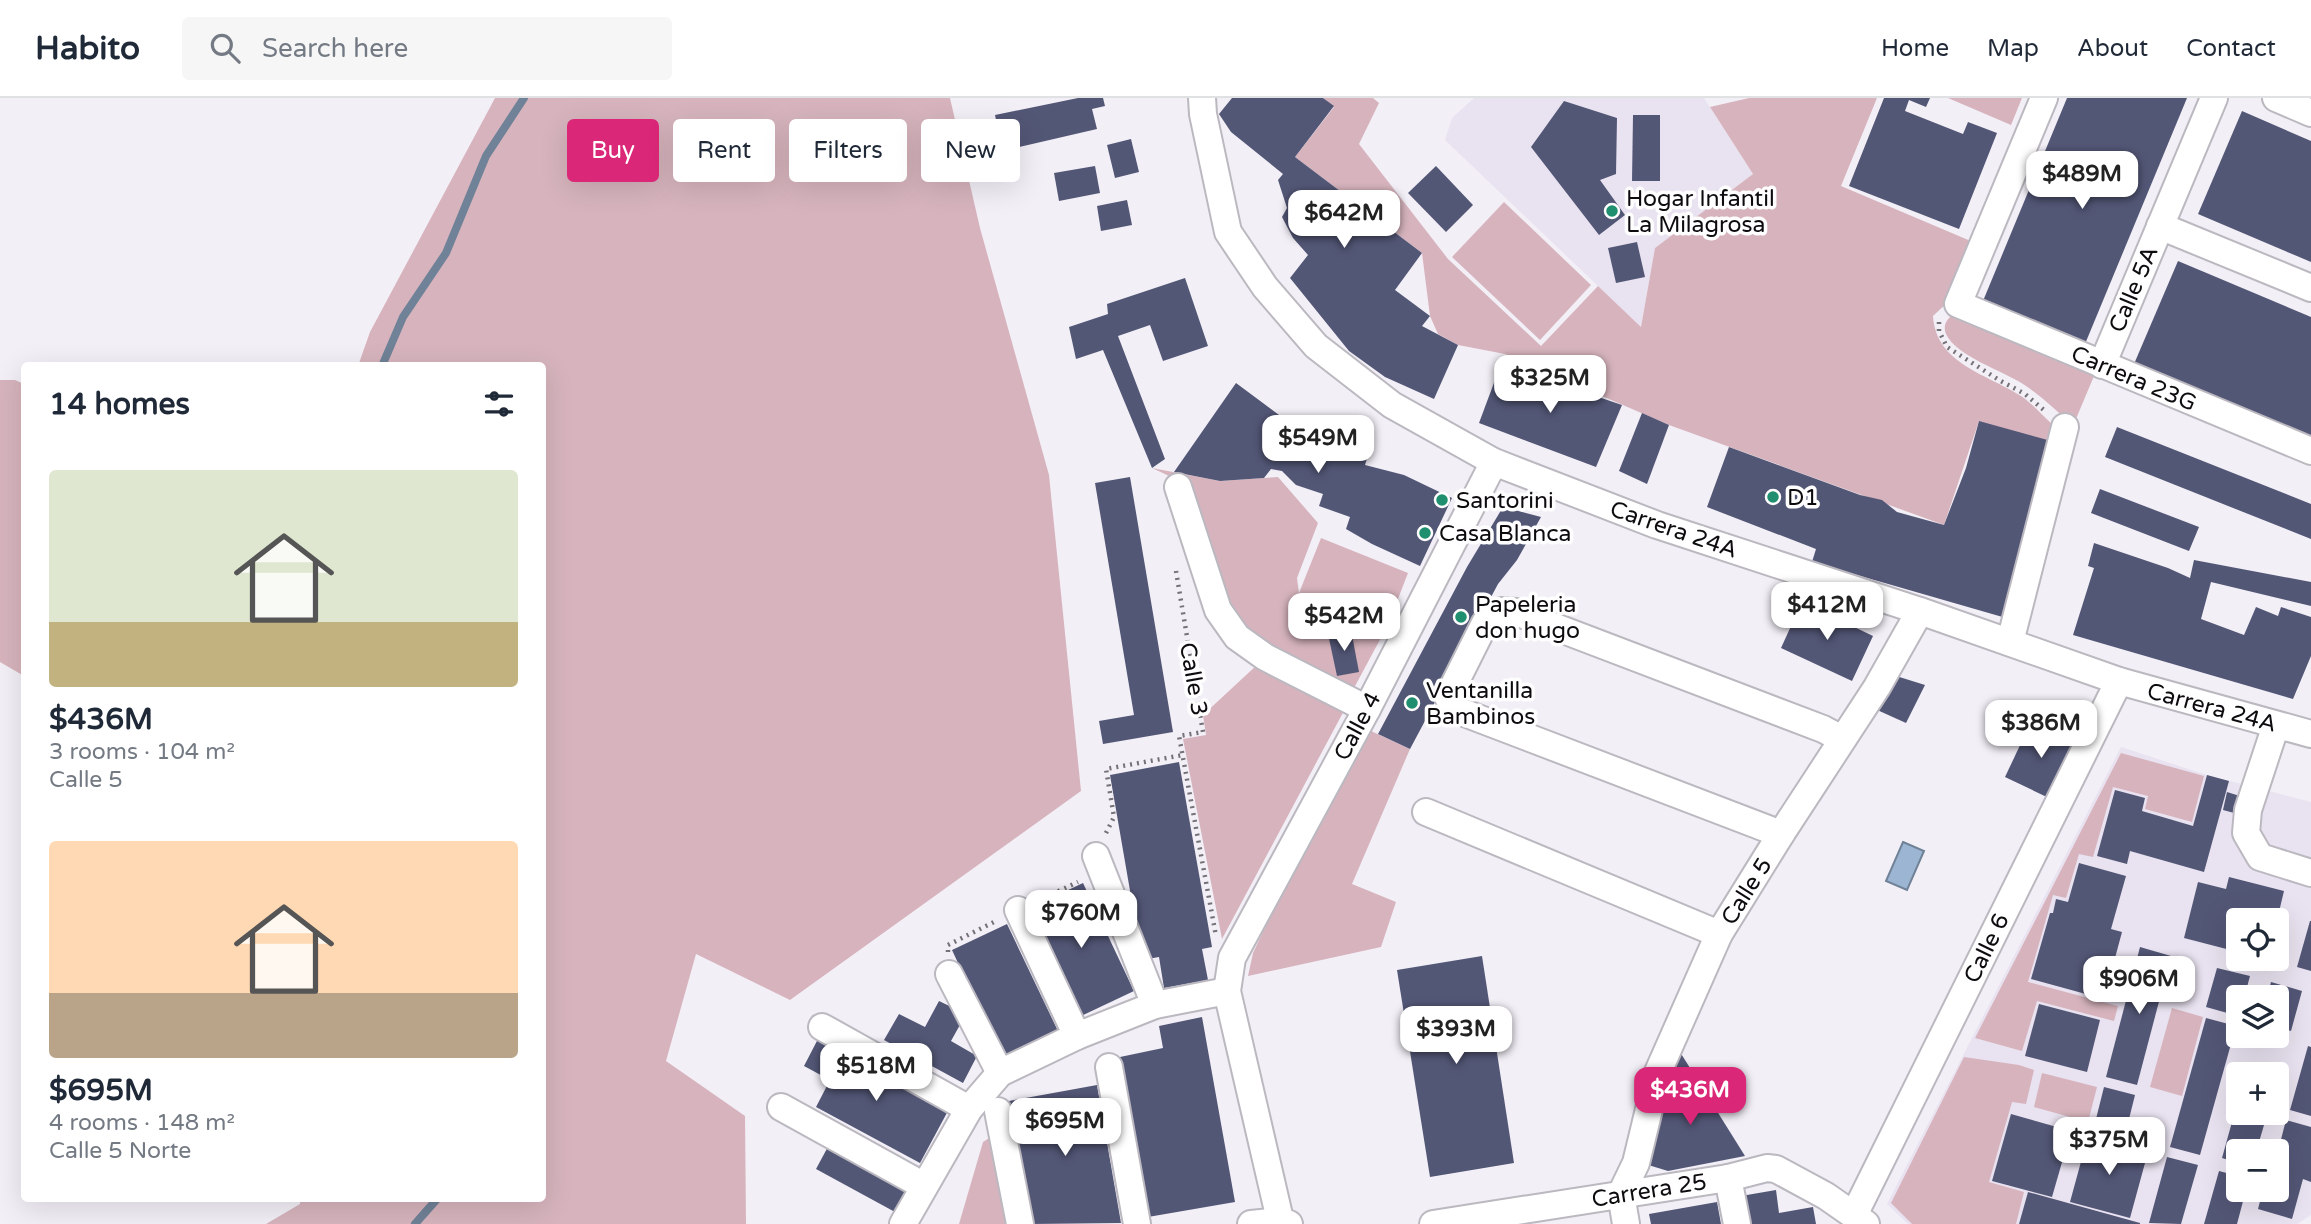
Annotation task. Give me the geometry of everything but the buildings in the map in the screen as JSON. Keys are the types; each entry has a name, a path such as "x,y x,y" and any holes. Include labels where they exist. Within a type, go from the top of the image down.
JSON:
{"street":[{"path":"1958,304 2044,98"},
{"name":"Calle 5A","path":"2102,365 2214,98"},
{"path":"2276,98 2311,113"},
{"name":"Carrera 24A","path":"1197,103 1228,232 1265,287 1316,346 1392,405 1494,462 1657,526 1920,611 2119,681 2311,734"},
{"path":"2160,226 2311,288"},
{"name":"Carrera 23G","path":"1958,304 2311,451"},
{"path":"2010,642 2065,427"},
{"name":"Calle 4","path":"1227,992 1232,958 1367,709 1494,462"},
{"path":"1178,487 1218,610 1237,637 1265,657 1367,709"},
{"path":"1781,834 1454,709 1448,697 1485,623 1501,611 1516,612 1823,729 1842,739"},
{"name":"Calle 5","path":"1621,1194 1636,1163 1658,1072 1719,934 1877,687 1920,611"},
{"name":"Calle 6","path":"1860,1220 2119,681"},
{"path":"2276,725 2248,810 2246,833 2260,857 2311,873"},
{"path":"1426,812 1719,934"},
{"path":"1096,856 1155,1005"},
{"path":"1018,910 1077,1035"},
{"path":"949,974 1000,1073"},
{"path":"903,1224 969,1109 1000,1073 1077,1035 1155,1005 1227,992 1284,1223 1251,1224"},
{"path":"822,1027 969,1109"},
{"path":"1109,1067 1137,1224"},
{"path":"781,1107 924,1186"},
{"path":"998,1111 1020,1224"},
{"name":"Carrera 25","path":"1433,1224 1519,1218 1621,1194 1728,1178 1768,1168 1776,1169 1826,1196 1860,1220"},
{"path":"1728,1178 1737,1224"},
{"path":"1621,1194 1626,1224"}],"path":[{"path":"1958,304 1944,311 1939,320 1939,331 1947,347 2025,394 2065,427"},
{"name":"Calle 3","path":"1176,571 1203,732 1180,736 1183,755"},
{"path":"1096,856 1114,817 1106,769 1183,755 1218,946 1232,958"}],"shaded area":[{"path":"495,98 950,98 955,119 921,119 921,182 969,182 1049,475 1081,791 790,1000 696,954 666,1061 745,1116 746,1224 266,1224 300,1202 546,1202 546,362 359,362 370,332"},
{"path":"1323,98 1373,98 1379,103 1359,144 1448,259 1541,346 1598,286 1641,327 1655,248 1753,174 1710,107 1749,98 1877,98 1841,186 1973,242 1949,301 1933,316 1936,332 1953,357 2021,396 2054,426 2042,464 1979,421 1944,525 1669,425 1505,354 1458,345 1438,334 1430,316 1422,253 1295,157 1334,107"},
{"name":"Hogar Infantil La Milagrosa","path":"1474,98 1704,98 1753,174 1655,248 1641,327 1445,140 1452,118"},
{"path":"1948,98 2022,98 2011,125"},
{"path":"1504,202 1591,285 1540,340 1452,257"},
{"path":"1956,312 2094,376 2073,426 2023,384 1969,356 1951,342 1946,334 1945,324"},
{"path":"0,380 15,380 21,383 21,674 0,662"},
{"path":"1152,468 1220,481 1278,477 1318,523 1297,578 1299,593 1321,538 1408,573 1386,630 1299,596 1302,605 1383,634 1354,688 1283,655 1245,628 1227,600 1219,581 1184,483"},
{"path":"1258,664 1346,707 1222,939 1183,739 1206,735 1203,715"},
{"path":"1371,731 1410,749 1352,884 1396,902 1381,947 1248,976 1253,953 1276,904"},
{"path":"2121,747 2207,775 2311,802 2311,1215 2297,1224 1908,1224 1887,1204"},
{"path":"2121,753 2204,776 2192,822 2145,809 2148,796 2113,787 2093,857 2079,854 2066,898 2053,895 2028,982 2118,1006 2114,1021 2037,1001 2022,1051 1975,1038"},
{"path":"2172,1008 2203,1017 2182,1096 2150,1087"},
{"path":"1964,1057 2019,1065 2034,1070 2026,1104 2012,1102 1989,1182 2024,1192 2016,1224 1912,1224 1891,1203"},
{"path":"2042,1073 2097,1087 2088,1122 2034,1107"},
{"path":"994,1135 1009,1224 959,1224 983,1142"}],"water":[{"path":"1903,842 1924,851 1907,890 1886,881"}],"waterway":[{"path":"384,362 403,317 446,253 486,156 524,98"},
{"path":"415,1224 434,1202"}],"place":[{"name":"Hogar Infantil La Milagrosa","path":"1612,211"},
{"name":"D1","path":"1773,497"},
{"name":"Santorini","path":"1442,500"},
{"name":"Casa Blanca","path":"1425,533"},
{"name":"Papeleria don hugo","path":"1461,617"},
{"name":"Ventanilla Bambinos","path":"1412,703"}]}
